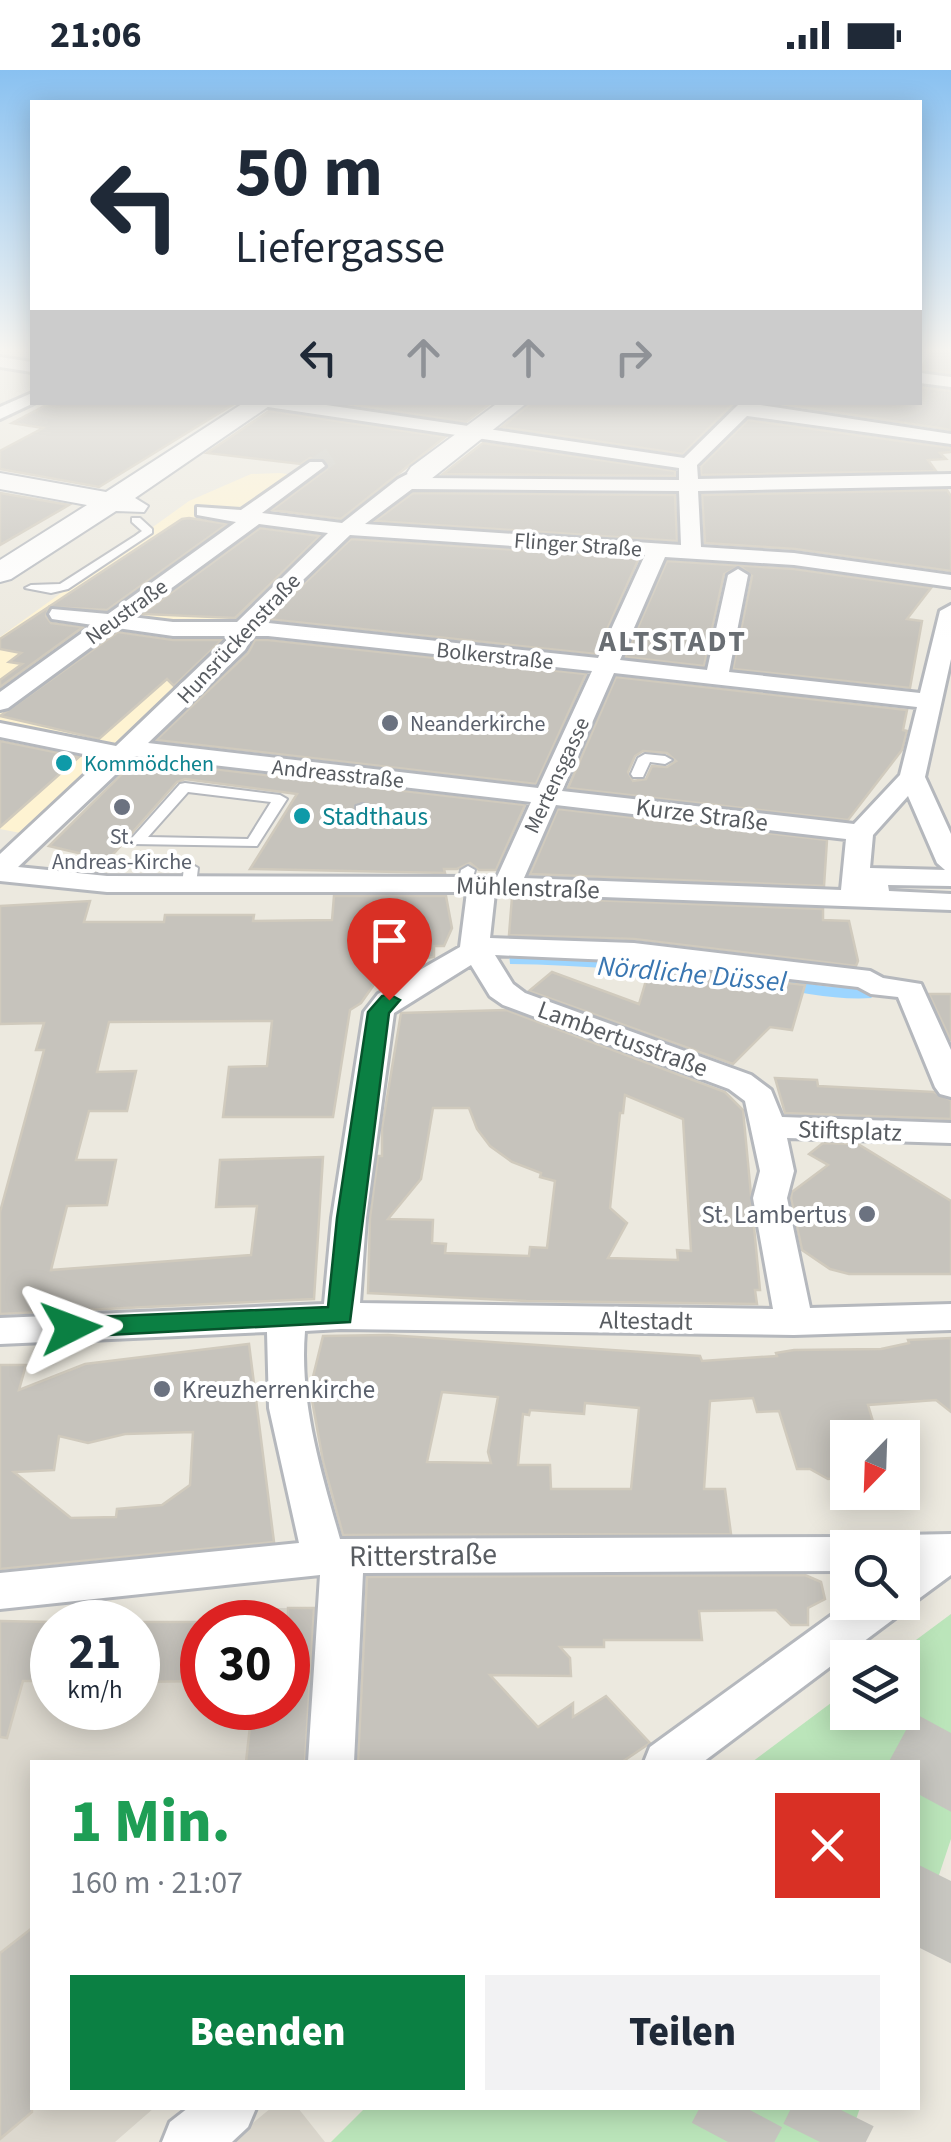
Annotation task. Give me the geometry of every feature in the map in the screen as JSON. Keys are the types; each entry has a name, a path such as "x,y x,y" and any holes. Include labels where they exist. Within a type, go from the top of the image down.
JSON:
{"main road":[{"path":"0,609 16,590 126,519 213,447"},
{"path":"413,478 454,447"},
{"path":"0,480 126,519"},
{"path":"0,573 36,552 126,519"}],"street":[{"path":"570,447 688,464"},
{"path":"691,552 688,464 706,447"},
{"name":"Neustraße","path":"0,703 310,471"},
{"path":"413,478 596,494 688,485 951,480"},
{"name":"Hunsrückenstraße","path":"0,871 237,645 250,621 346,529 413,478"},
{"name":"Flinger Straße","path":"204,512 346,529 691,552 741,564 951,581"},
{"name":"Mertensgasse","path":"470,952 478,871 545,796 658,550"},
{"path":"718,676 741,564"},
{"path":"866,899 860,834 914,767 946,652 951,611"},
{"name":"Bolkerstraße","path":"60,614 198,630 250,621 607,666 718,676 927,712"},
{"name":"Andreasstraße","path":"0,730 58,747 385,783 545,796"},
{"path":"914,767 951,864"},
{"name":"Kurze Straße","path":"545,796 629,801 860,834"},
{"name":"Mühlenstraße","path":"0,871 78,882 478,871 951,902"},
{"path":"866,899 872,876 951,878"},
{"path":"340,1316 349,1218 379,1012 389,1000 470,952 634,952 910,990 951,1087"},
{"name":"Lambertusstraße","path":"470,952 502,990 514,998 740,1082 760,1097 768,1128"},
{"name":"Stiftsplatz","path":"794,1322 770,1198 778,1171 768,1128 951,1133"},
{"name":"Altestadt","path":"0,1331 340,1316 794,1322 951,1317"},
{"path":"287,1318 286,1375 293,1435 333,1556 331,1760"},
{"path":"920,1552 951,1551"},
{"path":"920,1574 951,1551"},
{"name":"Ritterstraße","path":"0,1591 333,1556 830,1554"},
{"path":"670,1760 860,1620"},
{"path":"190,2142 227,2110"}],"lane":[{"path":"0,560 19,552 36,552"},
{"path":"638,774 645,758 666,760"},
{"path":"185,787 280,800 252,842 198,842 137,841 185,787"}],"shaded area":[{"path":"280,473 377,487 243,617 126,758 31,835 0,829 0,637 189,501 251,474"},
{"path":"310,1608 322,1608 311,1760 30,1760 30,2110 152,2110 115,2142 0,2142 0,1682 30,1639 30,1730 160,1730 160,1682 180,1681 180,1730 310,1730"},
{"path":"269,2110 300,2110 325,2142 230,2142"}],"green space":[{"path":"951,1614 951,1839 920,1932 920,1760 755,1760 830,1704 830,1730 920,1730 920,1640 916,1640"},
{"path":"363,2110 859,2110 848,2142 331,2142"}],"water":[{"name":"Nördliche Düssel","path":"509,953 705,966 814,985 863,987 872,998 817,995 645,971 510,964"}],"building":[{"path":"8,447 164,447 99,487 0,469 0,451"},
{"path":"216,447 433,447 341,519 272,510 327,469 325,460 310,458 301,464 207,453"},
{"path":"478,447 508,447 675,471 675,476 443,474"},
{"path":"634,447 690,447 683,454"},
{"path":"721,447 951,448 951,452 940,453 946,459 928,460 936,471 701,475 701,466"},
{"path":"947,490 951,496 951,571 795,549 705,543 702,495"},
{"path":"0,493 69,505 0,545"},
{"path":"413,493 675,495 677,541 375,521"},
{"path":"182,519 227,524 107,610 49,607 46,616 51,623 83,627 0,687 0,680 22,664 9,662 21,653 0,649 0,639"},
{"path":"260,528 320,536 235,618 142,614"},
{"path":"351,539 639,558 596,654 267,619"},
{"path":"667,561 794,569 931,588 907,619 922,621 910,688 733,669 752,576 740,566 724,574 704,666 625,657"},
{"path":"118,632 173,640 222,640 174,686 167,679 99,739 0,716"},
{"path":"255,640 586,674 536,784 156,740 248,653"},
{"path":"616,677 907,710 902,750 848,820 568,788","holes":["643,751 667,753 676,761 667,767 652,766 646,779 633,781 628,772 635,756"]},
{"path":"0,741 79,757 0,827"},
{"path":"136,760 525,805 496,870 479,870 470,863 444,869 445,873 250,869 297,794 185,779 177,782 108,860 49,846"},
{"path":"558,809 827,840 824,886 530,874"},
{"path":"334,896 446,896 452,928 444,946 434,946 434,957 410,959 416,925 361,1003 350,1010 333,1117 223,1117 229,1067 267,1066 272,1021 109,1022 97,1072 136,1071 127,1111 89,1111 76,1160 116,1160 107,1205 67,1206 51,1270 251,1255 257,1206 216,1207 220,1160 323,1157 314,1299 0,1314 0,1212 44,1050 36,1050 44,1023 0,1024 0,906 90,901 84,922 164,922 165,915 254,915 253,921 332,920"},
{"path":"512,897 823,909 823,920 849,921 858,961 856,966 634,939 509,935"},
{"path":"650,967 805,985 792,1030 770,1027 733,1064 529,991 552,972 639,1004"},
{"path":"929,994 951,994 951,1041"},
{"path":"506,1010 725,1092 743,1110 760,1290 755,1290 757,1304 526,1301 368,1293 370,1218 401,1013","holes":["625,1095 683,1119 691,1251 677,1250 678,1260 608,1258 627,1223 610,1208","433,1108 469,1108 477,1129 490,1146 512,1162 555,1181 547,1248 530,1247 529,1256 445,1253 446,1244 432,1243 433,1220 388,1219 421,1179"]},
{"path":"775,1078 817,1080 818,1086 934,1092 951,1100 951,1119 785,1113"},
{"name":"St. Lambertus","path":"823,1143 858,1144 951,1201 951,1274 849,1274 830,1269 802,1250 792,1192 828,1165 809,1154"},
{"path":"388,1335 700,1356 702,1361 777,1356 776,1353 794,1350 881,1349 909,1343 908,1340 951,1338 951,1412 936,1400 868,1405 873,1420 830,1420 830,1479 810,1469 797,1469 779,1411 757,1412 753,1398 710,1401 704,1489 725,1489 731,1534 343,1535 323,1461 310,1389 323,1336","holes":["442,1392 498,1397 488,1452 491,1463 427,1462","585,1403 639,1408 631,1489 551,1489 550,1465 518,1465 523,1414 529,1415 530,1410 584,1414"]},
{"path":"249,1344 274,1542 0,1569 0,1365 26,1365 19,1390 85,1364","holes":["193,1432 190,1485 162,1505 117,1509 116,1517 71,1518 14,1472 54,1470 59,1436 88,1443 125,1434"]},
{"path":"805,1575 821,1582 825,1599 808,1608 808,1625 791,1625 776,1610 699,1611 702,1640 604,1640 604,1647 560,1647 570,1658 571,1676 490,1675 538,1727 573,1703 573,1717 606,1696 650,1743 625,1760 358,1760 367,1577"},
{"path":"310,1608 314,1608 310,1676"},
{"path":"0,1621 30,1622 30,1681 23,1681 7,1738 0,1737"},
{"path":"160,1622 180,1622 180,1681 160,1682"},
{"path":"250,1730 307,1730 305,1760 246,1760"},
{"path":"30,1930 32,2112 0,2139 0,1953"}],"tunnel":[{"path":"316,466 334,454"},
{"path":"920,1790 951,1733"},
{"path":"920,1943 951,1881"},
{"path":"728,2142 745,2110"},
{"path":"820,2142 836,2110"}],"place":[{"name":"Neanderkirche","path":"390,723"},
{"name":"Kommödchen","path":"64,763"},
{"name":"St. Andreas-Kirche","path":"122,807"},
{"name":"Stadthaus","path":"302,816"},
{"name":"St. Lambertus","path":"867,1214"},
{"name":"Kreuzherrenkirche","path":"162,1389"}],"district":[{"name":"ALTSTADT","path":"673,641"}],"route":[{"path":"71,1328 340,1316 349,1218 379,1012 389,1000"}]}
